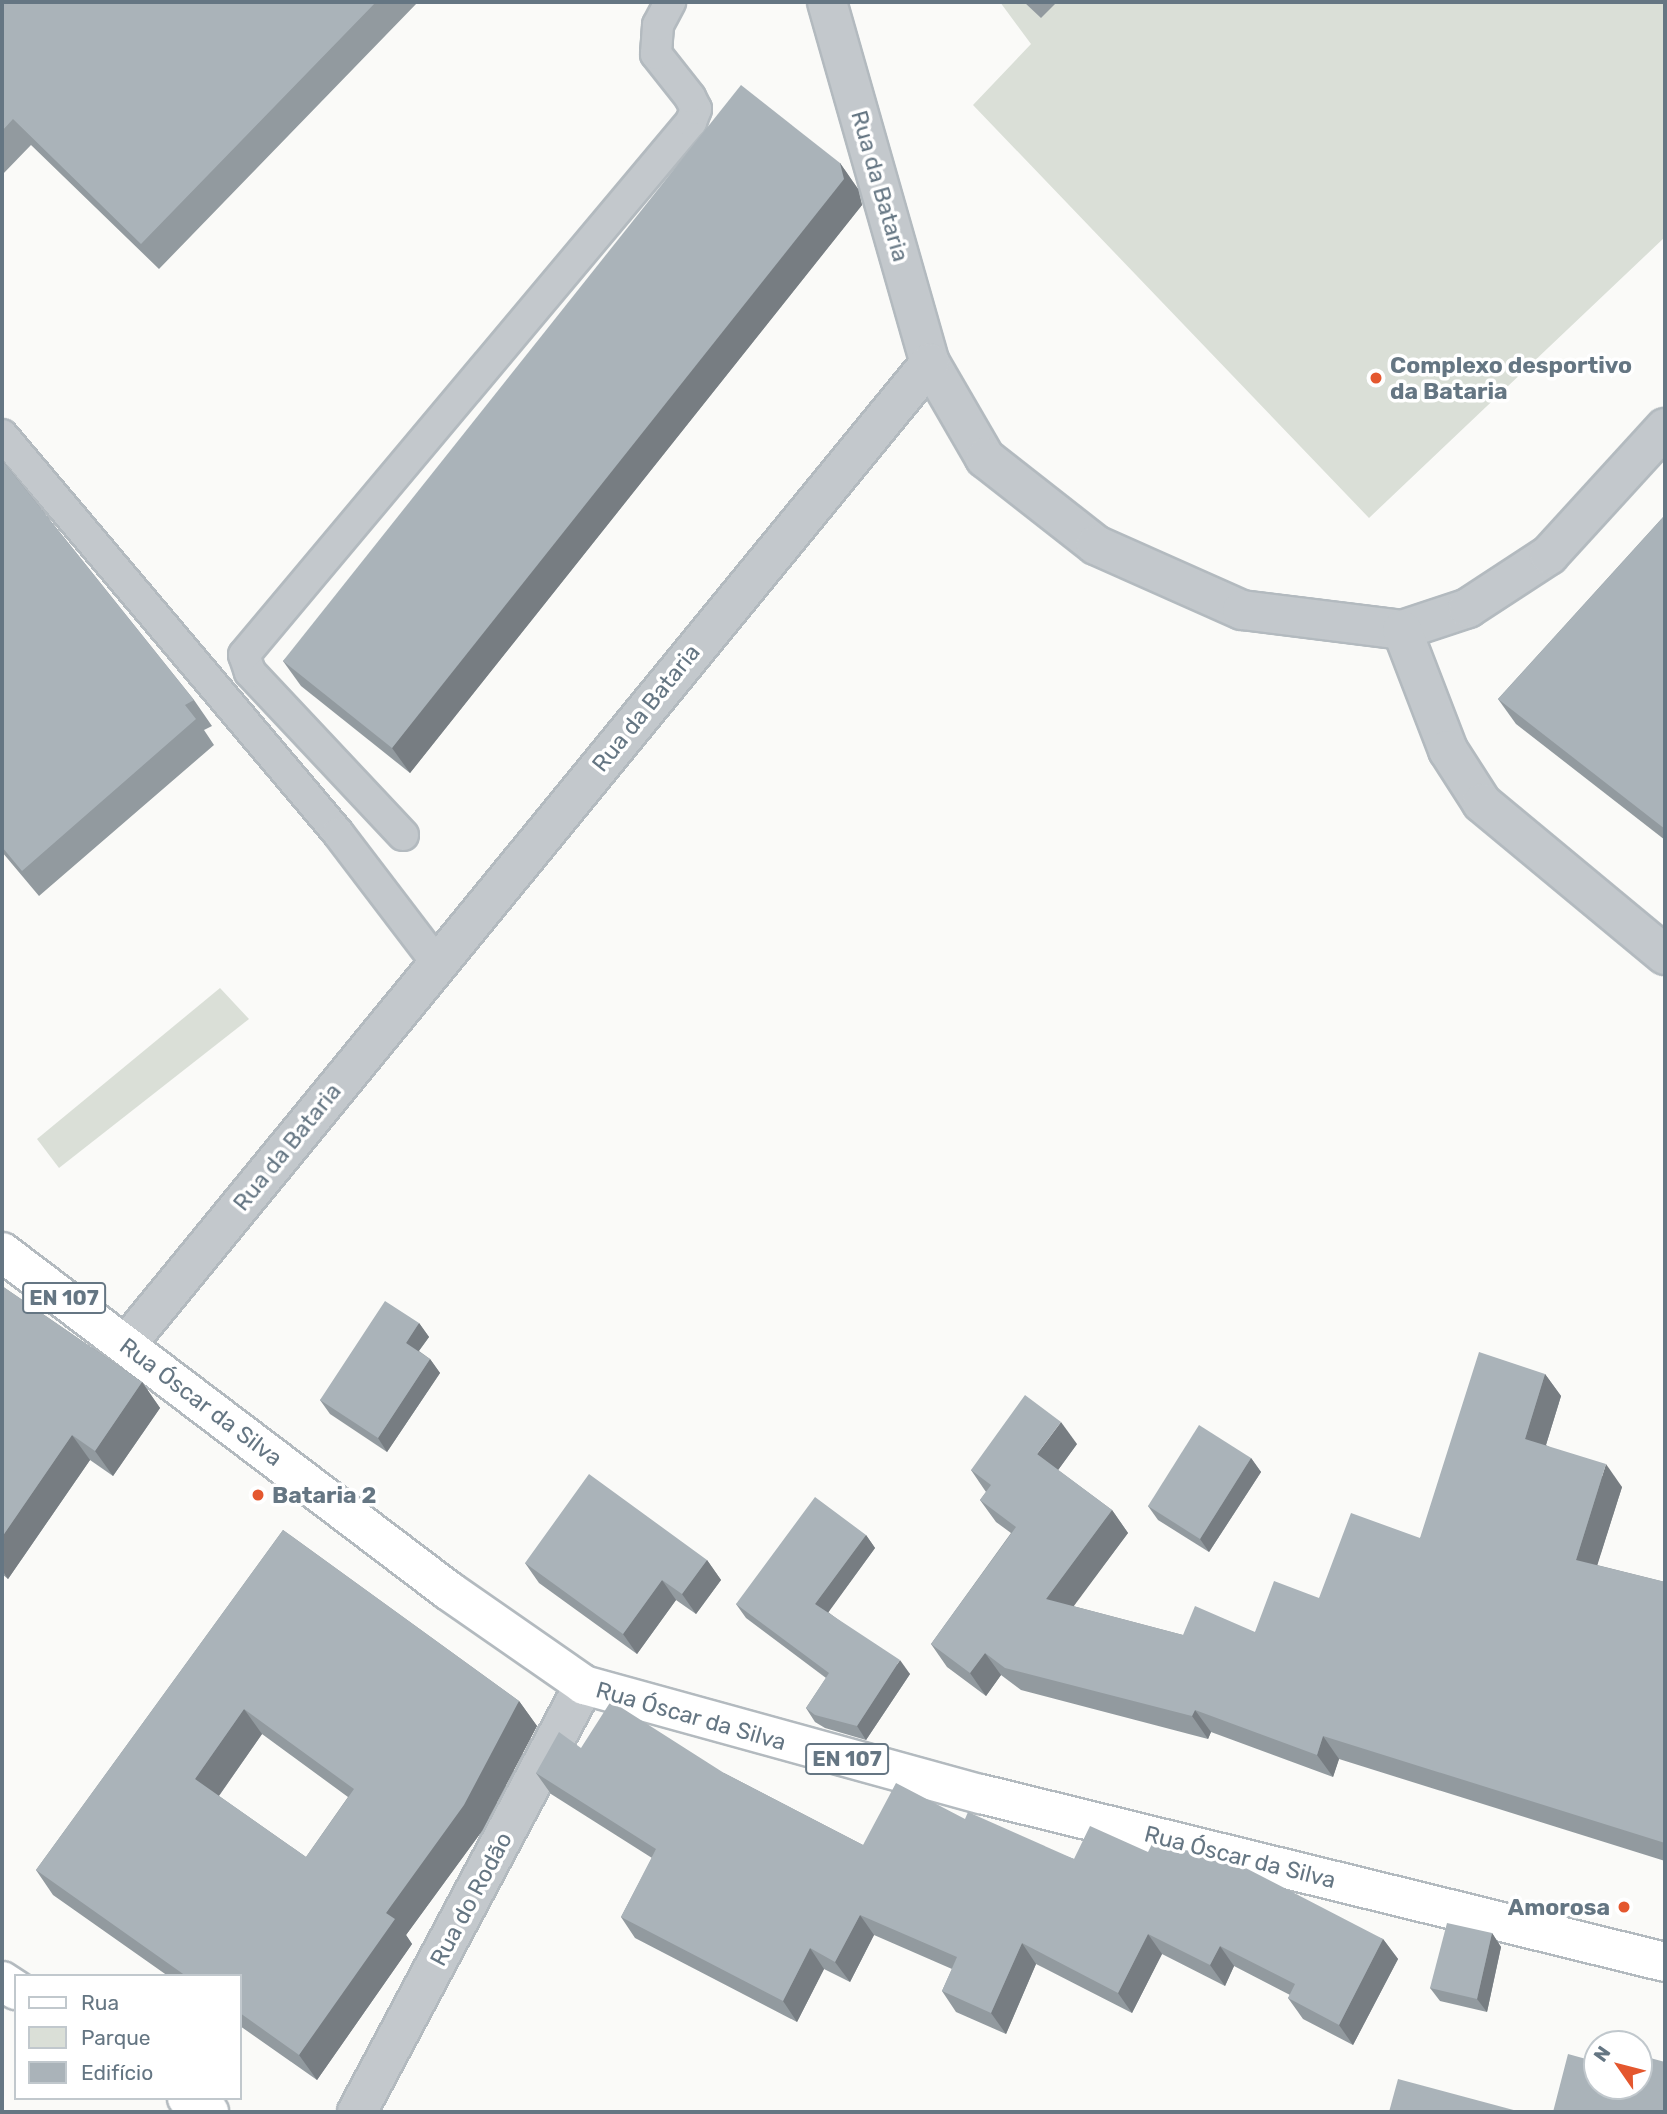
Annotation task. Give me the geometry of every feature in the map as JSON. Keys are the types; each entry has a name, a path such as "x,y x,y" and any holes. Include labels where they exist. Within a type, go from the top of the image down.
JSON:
{"main road":[{"name":"Rua Óscar da Silva","path":"2,1252 449,1591 584,1685 981,1794 1665,1962"},
{"path":"190,2100 209,2112"}],"street":[{"name":"Rua da Bataria","path":"126,1345 930,363 827,2"},
{"path":"930,363 985,458 1096,545 1242,610 1402,630 1468,608 1549,555 1665,428"},
{"path":"1402,630 1448,750 1482,803 1665,955"},
{"name":"Rua do Rodão","path":"357,2112 584,1685"}],"lane":[{"path":"403,835 250,672 244,655 691,122 696,109 690,97 656,54 658,25 670,2"},
{"path":"2,435 338,833 437,963"}],"green space":[{"name":"Complexo desportivo da Bataria","path":"1000,2 1665,2 1665,237 1369,518 973,105 1031,44"},
{"path":"220,988 249,1019 59,1168 37,1139"}],"building":[{"path":"2,2 376,2 141,244 13,119 2,131"},
{"path":"741,85 840,163 844,179 392,748 283,661"},
{"path":"2,460 194,700 185,705 196,719 22,871 2,847"},
{"path":"1665,515 1665,829 1498,699"},
{"path":"2,1286 142,1382 95,1451 72,1435 2,1537"},
{"path":"385,1301 419,1323 406,1343 430,1359 378,1438 320,1400"},
{"path":"1479,1352 1545,1374 1525,1439 1606,1464 1576,1560 1665,1582 1665,1843 1323,1736 1317,1755 1195,1710 1192,1716 1005,1668 985,1653 970,1673 931,1644 1016,1527 980,1500 991,1485 971,1470 1025,1395 1061,1422 1037,1454 1112,1510 1046,1599 1183,1635 1195,1606 1255,1632 1274,1581 1319,1598 1351,1513 1420,1538"},
{"path":"1199,1425 1251,1458 1200,1539 1148,1506"},
{"path":"589,1474 707,1560 682,1594 662,1580 623,1634 525,1563"},
{"path":"815,1497 866,1535 815,1604 900,1660 857,1726 815,1715 806,1708 829,1673 736,1604"},
{"path":"283,1530 519,1701 464,1805 386,1913 395,1919 299,2055 242,2014 242,1974 183,1974 36,1870","holes":["244,1709 354,1789 306,1857 195,1779"]},
{"path":"611,1701 724,1773 863,1845 896,1783 965,1819 968,1812 1074,1859 1090,1826 1148,1852 1153,1842 1234,1862 1383,1939 1339,2025 1288,1998 1295,1984 1220,1946 1210,1965 1148,1934 1118,1993 1022,1943 991,2013 942,1991 957,1957 860,1915 835,1962 810,1948 783,2001 621,1917 656,1849 536,1773 559,1732 581,1748"},
{"path":"1447,1923 1492,1933 1477,1999 1430,1988"},
{"path":"1568,2054 1583,2058 1583,2100 1653,2100 1653,2059 1665,2062 1665,2112 1553,2112"},
{"path":"1398,2079 1521,2112 1389,2112"}],"place":[{"name":"Complexo desportivo da Bataria","path":"1376,378"},
{"name":"Bataria 2","path":"258,1495"},
{"name":"Amorosa","path":"1624,1907"}]}
